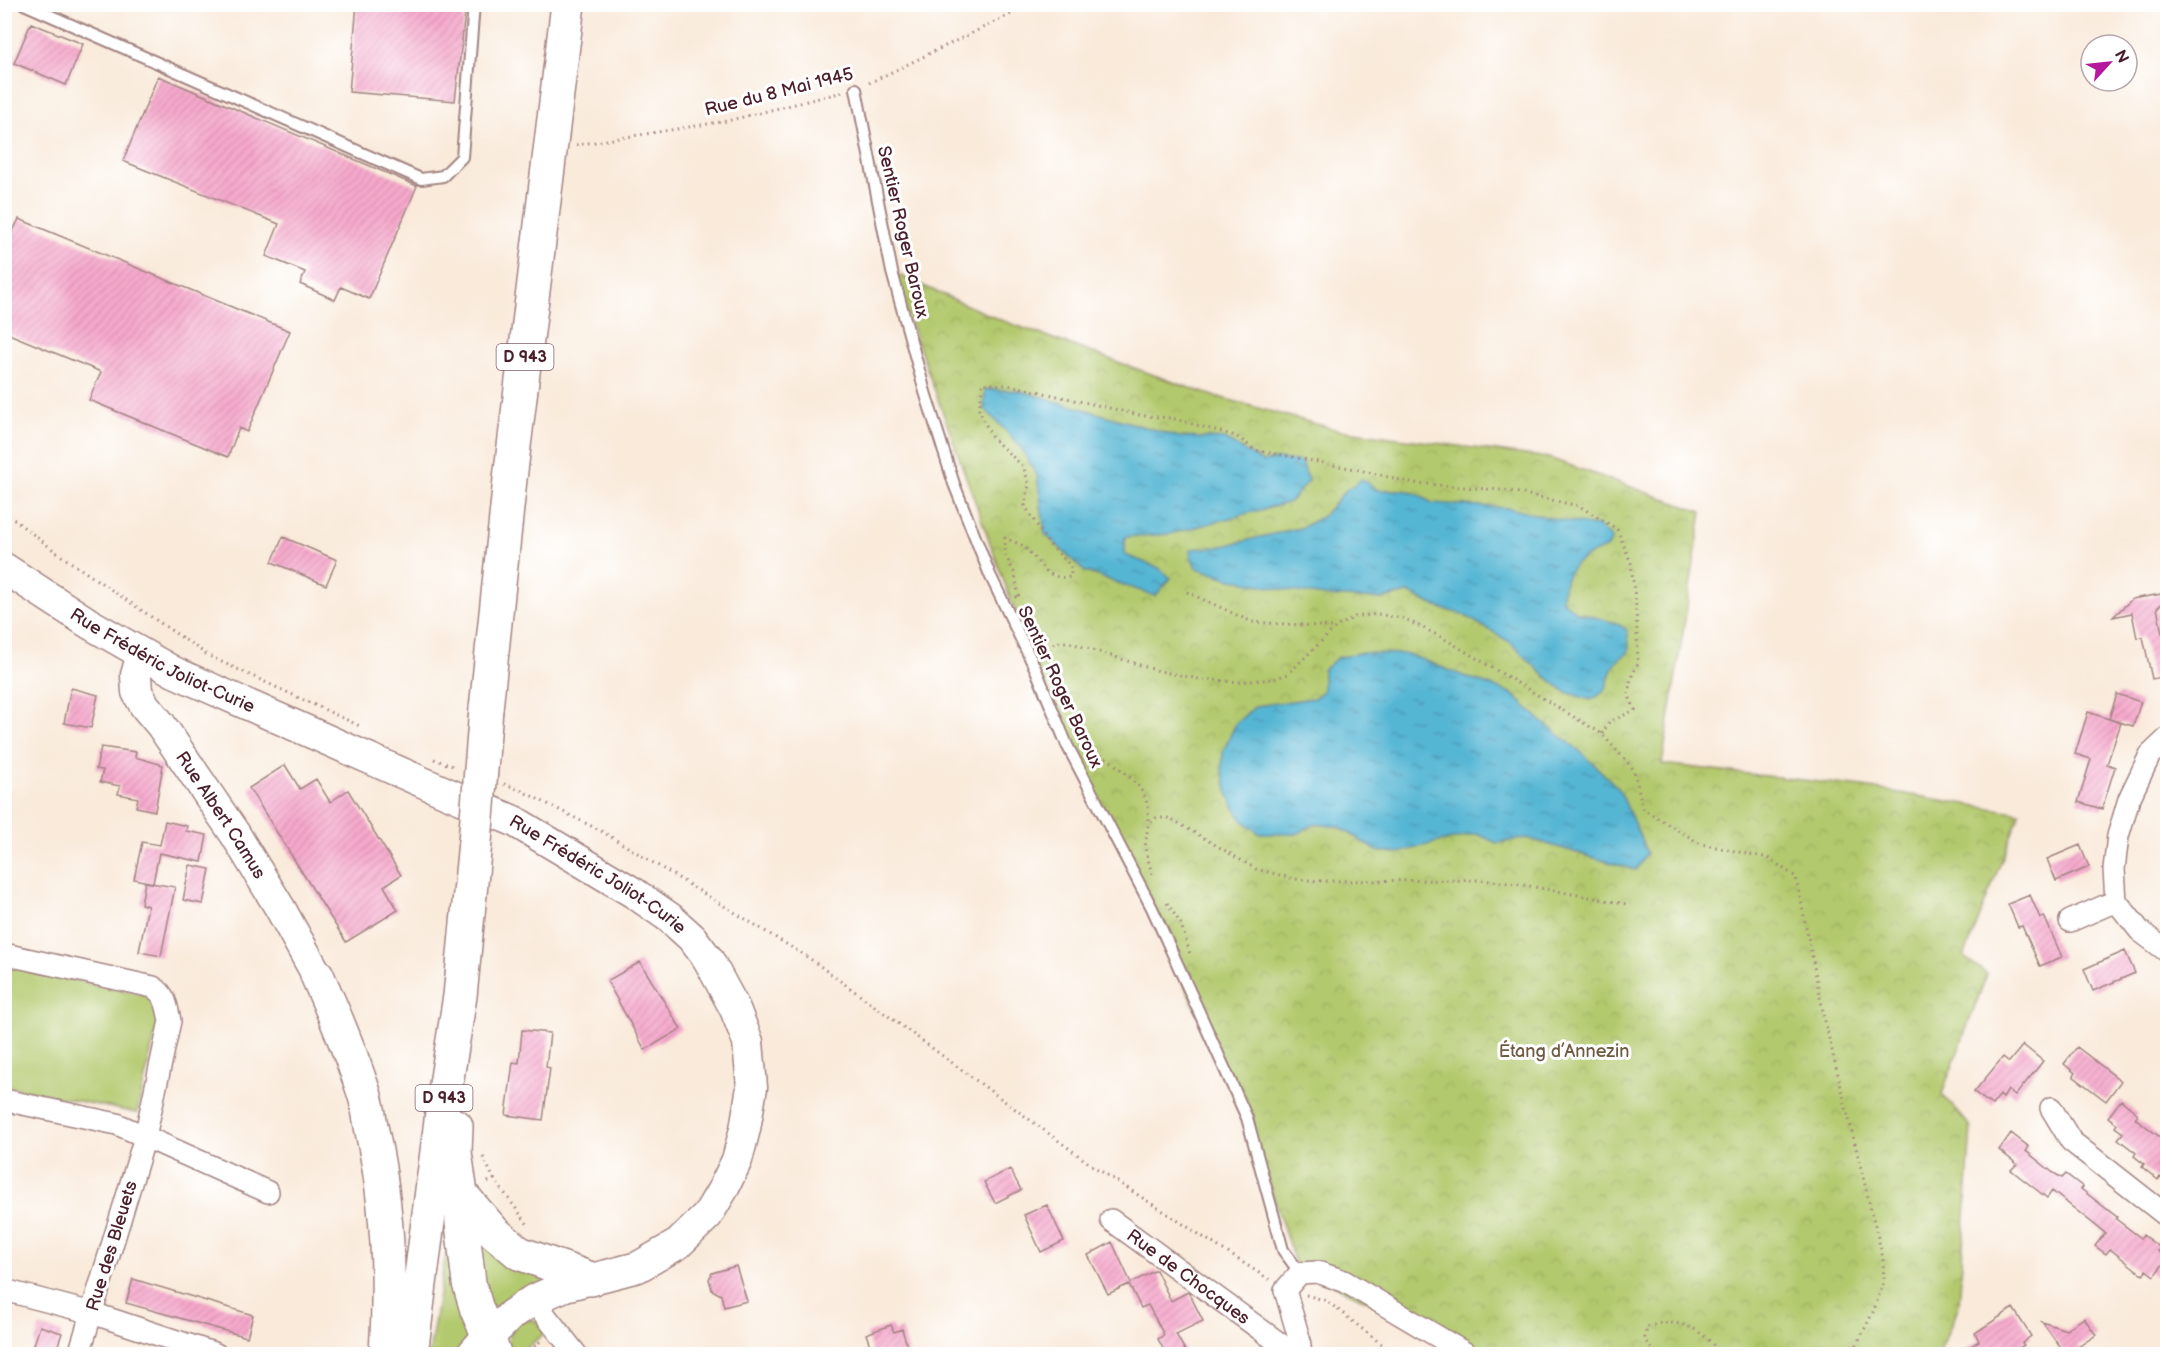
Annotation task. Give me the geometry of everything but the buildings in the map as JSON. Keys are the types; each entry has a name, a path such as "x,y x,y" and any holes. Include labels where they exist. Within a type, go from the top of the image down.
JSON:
{"main road":[{"name":"D 943","path":"411,1354 442,1109 460,996 511,468 568,4"},
{"path":"317,975 364,1092 378,1155 385,1216 389,1308 386,1354"},
{"path":"460,996 455,1152 469,1283 486,1349"},
{"path":"461,1194 494,1232 519,1253 591,1279"}],"street":[{"name":"Rue Frédéric Joliot-Curie","path":"4,568 90,624 174,672 514,821 634,893 670,918 692,938 708,959 735,1009 748,1042 752,1087 746,1129 737,1160 723,1189 706,1216 678,1244 638,1267 565,1286 533,1300 511,1314 486,1349"},
{"name":"Rue Albert Camus","path":"90,624 117,659 145,706 161,724 256,868 317,975"},
{"path":"137,692 136,675 142,654"},
{"path":"161,724 158,710 161,694 174,672"},
{"path":"2168,738 2150,755 2129,799 2118,836 2114,869 2116,901 2140,931 2168,952"},
{"path":"2070,921 2116,901"},
{"name":"Rue des Bleuets","path":"4,954 153,987 161,992 166,1002 170,1021 145,1137 79,1354"},
{"path":"4,1101 117,1124 268,1192"},
{"path":"2051,1108 2071,1141 2168,1217"},
{"name":"Rue de Chocques","path":"1111,1220 1294,1354"},
{"path":"1301,1354 1299,1338 1285,1290 1300,1273 1317,1272 1344,1281 1467,1354"},
{"path":"4,1290 92,1313 216,1354"},
{"path":"533,1300 576,1354"}],"lane":[{"path":"24,4 421,179 443,176 462,157 474,4"},
{"name":"Sentier Roger Baroux","path":"856,90 892,272 925,392 954,484 999,595 1035,670 1067,746 1152,908 1247,1119 1283,1250 1300,1273"}],"path":[{"name":"Rue du 8 Mai 1945","path":"551,149 728,121 856,90 1032,4"},
{"path":"999,595 1019,598 1015,574 1005,554 1005,538 1022,546 1040,568 1060,579 1071,577 1071,566 1048,543 1025,506 1029,484 1023,466 992,438 979,410 983,383 1014,386 1144,416 1171,418 1236,436 1255,450 1414,483 1510,491 1579,506 1617,529 1631,563 1636,607 1638,663 1631,678 1628,694 1635,710 1609,722 1602,734"},
{"path":"4,513 60,555 209,656 366,729"},
{"path":"1187,592 1252,622 1336,627"},
{"path":"1035,670 1048,646 1055,642 1068,642 1159,671 1199,679 1240,682 1274,679 1288,674 1336,627 1355,617 1378,614 1406,619 1443,638 1602,734 1634,770 1643,809 1701,844 1768,858 1796,877 1826,1026 1883,1258 1884,1281 1874,1310 1852,1354"},
{"path":"1067,746 1081,744 1094,749 1115,764 1144,794 1149,808 1145,848 1152,875"},
{"path":"425,755 453,767"},
{"path":"518,789 603,832 809,958 1094,1166 1285,1290 1327,1301 1380,1343 1400,1354"},
{"path":"1148,825 1156,818 1170,818 1256,869 1295,879 1480,880 1518,884 1628,904"},
{"path":"1163,897 1181,924 1192,961"},
{"path":"1654,1354 1645,1338 1647,1327 1662,1322 1678,1323 1699,1332 1713,1344 1720,1354"}],"green space":[{"name":"Étang d’Annezin","path":"892,272 998,319 1204,393 1338,430 1549,458 1702,512 1662,764 1863,787 2020,813 1964,957 1987,974 1942,1094 1971,1127 1959,1305 1939,1354 1482,1354 1297,1269 1247,1118 1036,670"},
{"path":"4,965 151,996 160,1013 137,1113 5,1086"},
{"path":"453,1212 479,1335 463,1354 429,1354"},
{"path":"482,1233 559,1276 510,1299 485,1316 471,1249"},
{"path":"522,1320 535,1320 546,1332 520,1354 509,1354 510,1335 514,1327"}],"water":[{"path":"985,389 1021,391 1179,437 1225,439 1263,462 1279,459 1302,462 1308,481 1290,502 1170,534 1125,537 1125,555 1159,568 1171,578 1155,596 1084,571 1045,534 1037,475 1019,445 984,408"},
{"path":"1362,479 1378,490 1404,490 1432,503 1508,508 1598,526 1612,538 1608,547 1589,555 1574,565 1566,579 1562,600 1576,612 1616,623 1627,630 1628,653 1612,668 1603,691 1590,700 1566,692 1546,677 1510,642 1464,615 1437,607 1409,593 1380,599 1324,596 1280,589 1227,578 1197,568 1191,557 1190,549 1219,547 1303,527 1323,516 1345,491"},
{"path":"1359,653 1408,654 1511,693 1540,720 1580,751 1619,789 1647,853 1636,870 1527,838 1497,843 1477,834 1398,853 1377,851 1340,827 1315,824 1296,834 1260,834 1241,819 1229,796 1222,771 1223,752 1236,723 1256,706 1314,698 1323,691 1323,670 1337,658"}]}
